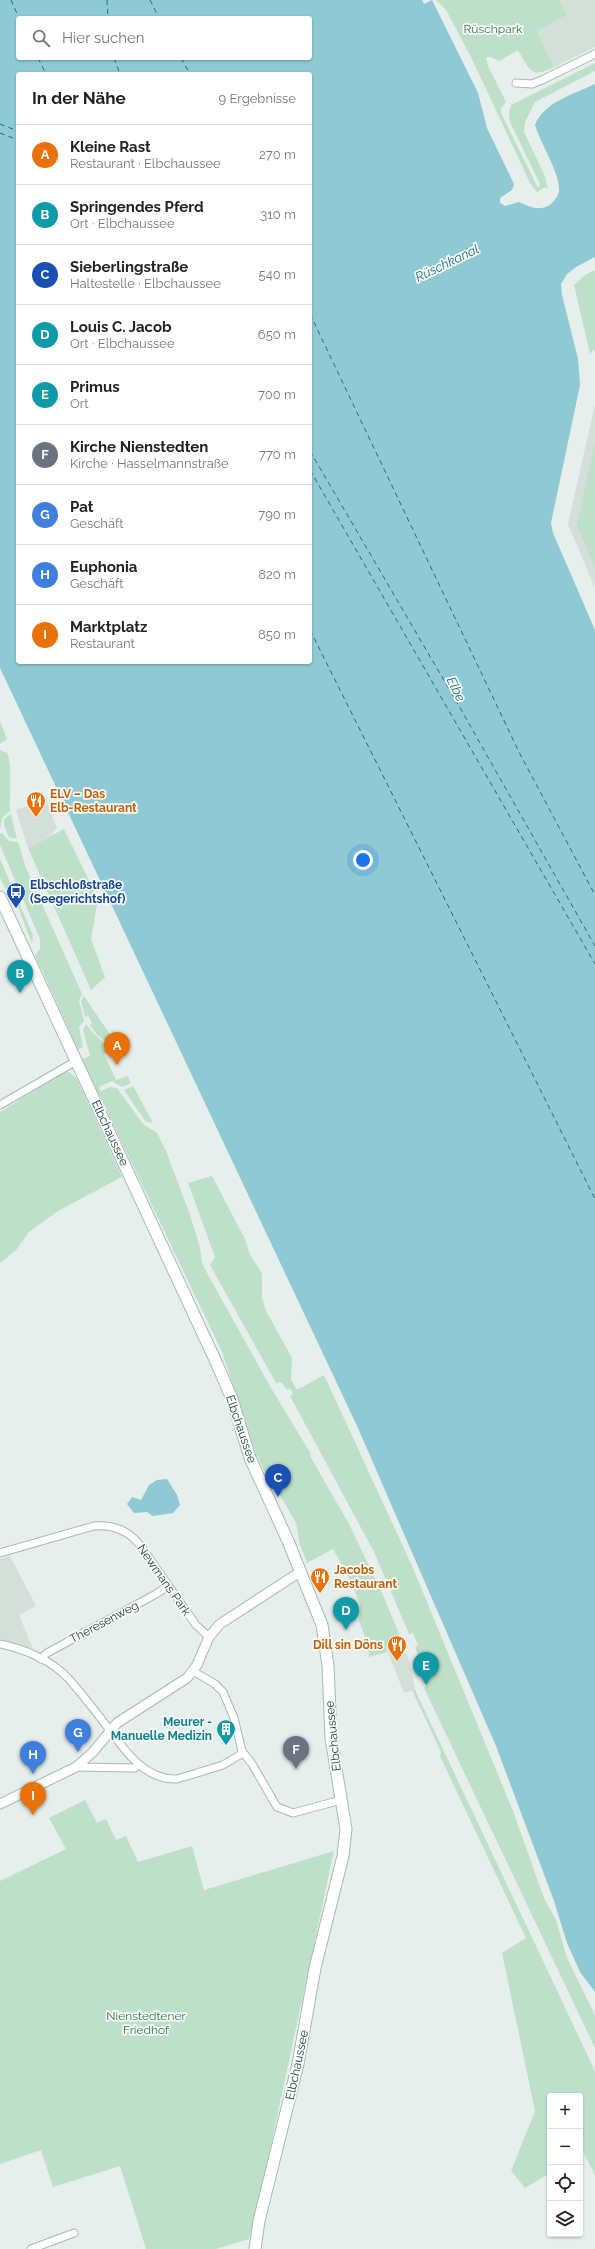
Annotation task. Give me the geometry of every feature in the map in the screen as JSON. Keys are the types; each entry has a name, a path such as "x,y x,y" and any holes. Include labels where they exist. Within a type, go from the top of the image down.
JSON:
{"main road":[{"name":"Elbchaussee","path":"0,897 217,1364 232,1399 250,1458 288,1541 324,1632 328,1673 329,1721 346,1829 343,1856 315,1968 298,2064 260,2221 255,2249"}],"street":[{"path":"516,84 532,84 595,54"},
{"path":"0,1105 76,1060"},
{"name":"Newmans Park","path":"0,1553 94,1526 107,1526 123,1531 135,1538 196,1625 209,1637"},
{"path":"0,1804 76,1767 93,1752 110,1730 127,1716 181,1683 193,1671 209,1637 226,1619 300,1572"},
{"name":"Theresenweg","path":"41,1659 47,1653 168,1586"},
{"path":"0,1644 24,1651 41,1659 67,1677 110,1730 116,1741 139,1766 170,1779 177,1779 223,1765 243,1753"},
{"path":"193,1671 215,1684 223,1692 234,1718 243,1753 252,1764 273,1802 280,1809 297,1812 341,1800"},
{"path":"76,1767 135,1768 139,1766"},
{"path":"31,2249 74,2234"}],"shaded area":[{"path":"559,0 595,0 595,47 554,67 537,31 567,15"},
{"path":"595,404 595,588 568,524"},
{"path":"43,792 57,828 50,836 28,848 16,810 32,804 29,798"},
{"path":"10,1556 36,1606 19,1615 33,1649 0,1639 0,1559"},
{"path":"402,1641 409,1660 415,1690 404,1693 386,1647"}],"green space":[{"name":"Rüschpark","path":"436,0 559,0 567,15 537,31 554,67 546,71 535,72 528,67 518,50 499,61 491,57 486,57 488,66 506,102 501,108 501,113 538,188 540,184 510,122 509,112 511,105 595,63 595,71 535,102 525,122 524,132 544,174 548,189 545,187 537,192 530,183 472,59 446,10"},
{"path":"595,270 595,349 590,354 574,285 585,275"},
{"path":"595,441 595,568 577,525"},
{"path":"0,721 7,739 0,744"},
{"path":"0,750 7,753 10,765 10,811 2,818 0,831"},
{"path":"11,814 17,839 9,837 4,826 4,819"},
{"path":"64,829 98,899 91,939 105,977 91,990 28,848"},
{"path":"2,833 9,841 18,842 26,868 82,994 79,1000 84,1021 79,1027 83,1047 78,1049 35,955 40,949 40,939 0,845 0,834"},
{"path":"0,859 33,935 32,944 18,907 16,908 0,878"},
{"path":"84,996 113,1039 106,1041 97,1035 90,1025 92,1023 88,1015 85,1017 81,1001"},
{"path":"86,1024 104,1043 113,1042 116,1048 104,1054 116,1080 128,1076 131,1083 122,1087 112,1081 99,1087 101,1091 110,1087 117,1088 143,1124 157,1133 166,1151 189,1212 200,1247 202,1263 271,1388 311,1454 310,1456 349,1524 383,1595 402,1641 386,1647 387,1652 369,1657 368,1645 359,1621 360,1604 343,1564 342,1565 333,1549 307,1563 300,1545 296,1523 279,1493 268,1479 256,1454 222,1352 82,1059 90,1056 83,1030"},
{"path":"64,1072 69,1072 77,1079 122,1177 58,1211 29,1232 16,1250 0,1263 0,1112"},
{"path":"133,1086 153,1123 146,1122 124,1090"},
{"path":"212,1176 245,1239 250,1255 262,1273 262,1298 266,1311 292,1358 291,1379 297,1390 324,1375 413,1568 513,1811 544,1898 556,1920 567,1958 595,2015 595,2048 424,1688 428,1682 415,1647 418,1645 413,1633 409,1634 374,1552 290,1396 293,1394 290,1388 287,1390 281,1382 276,1383 210,1265 215,1257 188,1183"},
{"path":"412,1690 415,1690 595,2071 595,2175 583,2152 583,2093 547,2093 547,2175 525,2188 511,2171 535,2111 502,1953 526,1938 440,1756 441,1752"},
{"name":"Nienstedtener Friedhof","path":"85,1800 97,1823 106,1819 116,1840 126,1836 138,1862 192,1846 204,1890 334,1851 266,2168 249,2239 216,2249 146,2249 120,2166 53,2187 41,2150 0,2164 0,1881 66,1849 49,1818"}],"water":[{"path":"0,0 422,0 424,4 432,0 478,93 487,128 514,184 512,190 500,198 500,203 505,206 519,202 535,208 543,208 551,204 556,199 559,190 558,181 535,125 539,117 552,105 569,95 595,84 595,257 576,267 567,274 561,284 562,295 578,359 580,385 551,523 553,533 595,630 595,1992 580,1972 567,1943 554,1901 496,1746 358,1428 0,668"},
{"path":"167,1479 177,1495 180,1505 173,1513 153,1516 147,1512 134,1513 127,1504 132,1497 141,1500 149,1485 157,1480"}],"ferry route":[{"path":"11,0 18,16"},
{"path":"107,0 108,16"},
{"path":"150,0 158,16"},
{"path":"39,60 45,72"},
{"path":"115,60 119,72"},
{"path":"182,60 189,72"},
{"path":"0,124 16,130"},
{"path":"0,133 16,139"},
{"path":"312,318 519,752 595,895"},
{"path":"312,454 459,706 595,946"},
{"path":"312,473 595,964"},
{"path":"312,634 595,1199"}],"place":[{"name":"ELV – Das Elb-Restaurant","path":"36,818"},
{"name":"Elbschloßstraße (Seegerichtshof)","path":"16,909"},
{"name":"Springendes Pferd","path":"20,993"},
{"name":"Kleine Rast","path":"117,1065"},
{"name":"Sieberlingstraße","path":"278,1497"},
{"name":"Jacobs Restaurant","path":"320,1594"},
{"name":"Louis C. Jacob","path":"346,1630"},
{"name":"Dill sin Döns","path":"397,1662"},
{"name":"Primus","path":"426,1685"},
{"name":"Meurer - Manuelle Medizin","path":"226,1746"},
{"name":"Pat","path":"78,1752"},
{"name":"Kirche Nienstedten","path":"296,1769"},
{"name":"Euphonia","path":"33,1774"},
{"name":"Marktplatz","path":"33,1815"}],"water label":[{"name":"Rüschkanal","path":"447,263"},
{"name":"Elbe","path":"456,689"}]}
